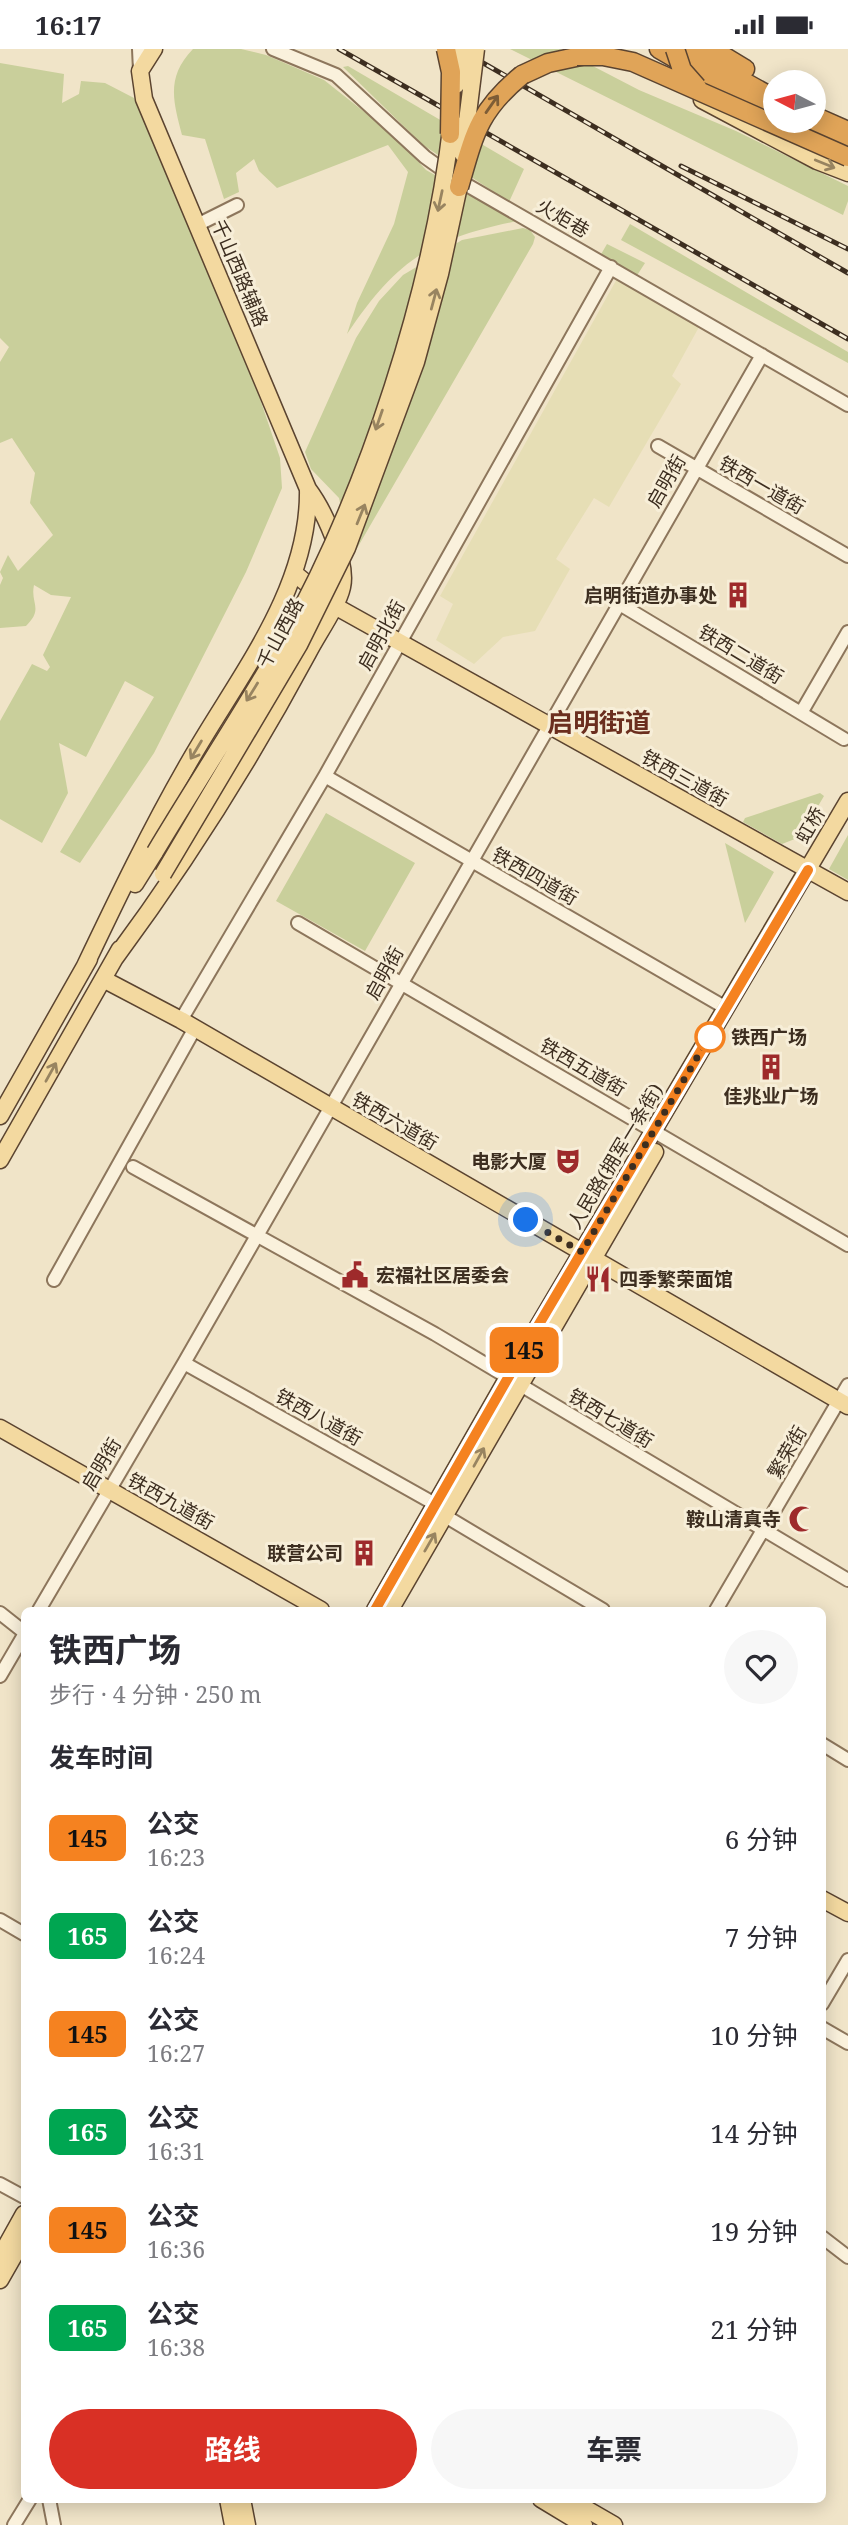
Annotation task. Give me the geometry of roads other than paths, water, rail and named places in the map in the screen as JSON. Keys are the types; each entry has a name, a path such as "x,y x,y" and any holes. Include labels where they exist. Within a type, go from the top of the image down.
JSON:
{"highway":[{"path":"446,49 451,72 450,134"},
{"path":"459,187 476,127 497,95 522,75 548,63 607,49"},
{"path":"659,49 763,109"},
{"path":"675,49 682,70 696,87 711,96"},
{"path":"695,50 763,85"},
{"path":"577,56 603,56 632,62 788,133 848,157"},
{"path":"826,121 848,131"},
{"path":"817,133 848,144"}],"main road":[{"path":"140,71 155,49"},
{"name":"千山西路","path":"0,1115 83,968 285,637 333,541 401,357 427,259 450,134 460,49"},
{"name":"千山西路","path":"0,1160 114,958 299,645 347,548 416,362 459,187 476,49"},
{"path":"615,49 731,116 817,161 848,173"},
{"name":"千山西路辅路","path":"140,71 144,99 308,489 323,509 337,550 346,602 356,618"},
{"path":"83,968 146,842 268,630 294,573 308,519 308,489"},
{"name":"铁西三道街","path":"294,573 333,605 848,892"},
{"path":"114,958 171,882 311,646 343,586"},
{"path":"311,646 333,624 356,618"},
{"name":"虹桥","path":"811,872 848,801"},
{"path":"659,1134 811,872"},
{"name":"人民路(拥军一条街)","path":"377,1607 440,1510 659,1134 726,1008 811,872"},
{"name":"铁西六道街","path":"103,979 188,1024 844,1403"},
{"name":"铁西九道街","path":"0,1429 316,1607"},
{"path":"392,1607 440,1510"},
{"path":"826,1901 848,1913"},
{"path":"0,2257 17,2240"},
{"path":"0,2280 17,2240"},
{"path":"229,2503 233,2525"},
{"path":"243,2503 247,2525"},
{"path":"548,2503 584,2525"},
{"path":"576,2503 614,2525"}],"street":[{"path":"139,49 140,71"},
{"name":"火炬巷","path":"273,49 337,75 425,157 453,177 848,405"},
{"path":"197,225 237,205"},
{"name":"启明北街","path":"54,1280 188,1024 611,267"},
{"name":"启明街","path":"41,1607 184,1363 470,860 762,355"},
{"name":"铁西一道街","path":"658,446 848,556"},
{"name":"铁西二道街","path":"618,603 844,739"},
{"path":"801,713 848,632"},
{"name":"铁西四道街","path":"325,776 726,1008"},
{"name":"铁西五道街","path":"298,923 848,1245"},
{"name":"铁西七道街","path":"133,1167 435,1334 848,1580"},
{"name":"铁西八道街","path":"184,1363 440,1510 598,1607"},
{"name":"繁荣街","path":"718,1607 844,1403 848,1385"},
{"path":"0,1613 21,1631"},
{"path":"0,1677 21,1639"},
{"path":"826,1746 848,1760"},
{"path":"0,1920 21,1932"},
{"path":"826,1997 848,1960"},
{"path":"826,2030 848,2043"},
{"path":"0,2184 21,2195"},
{"path":"826,2240 848,2257"},
{"path":"15,2525 28,2503"},
{"path":"51,2503 54,2525"}],"railway":[{"path":"339,49 848,339"},
{"path":"459,49 848,273"},
{"path":"681,166 848,249"}],"place":[{"name":"启明街道办事处","path":"738,595"},
{"name":"铁西广场","path":"710,1037"},
{"name":"佳兆业广场","path":"771,1067"},
{"name":"电影大厦","path":"568,1161"},
{"name":"宏福社区居委会","path":"355,1275"},
{"name":"四季繁荣面馆","path":"598,1279"},
{"name":"鞍山清真寺","path":"802,1519"},
{"name":"联营公司","path":"364,1553"}],"district":[{"name":"启明街道","path":"599,722"}]}
